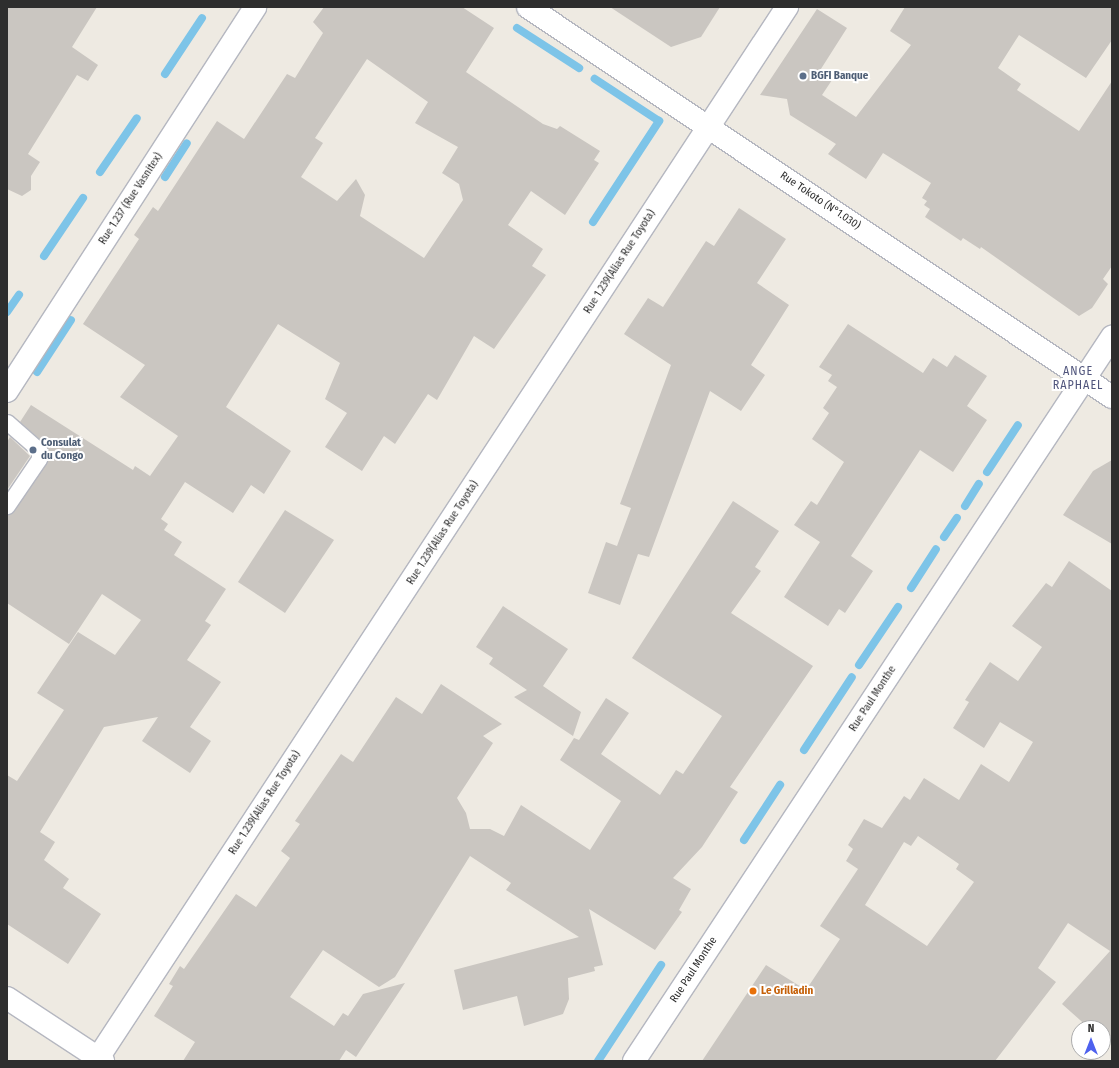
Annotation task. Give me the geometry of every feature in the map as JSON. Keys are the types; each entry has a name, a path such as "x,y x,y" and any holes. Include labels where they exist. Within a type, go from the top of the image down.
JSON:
{"street":[{"name":"Rue 1.237 (Rue Vasnitex)","path":"7,390 255,7"},
{"name":"Rue Tokoto (N°1.030)","path":"528,7 1112,396"},
{"name":"Rue 1.239(Alias Rue Toyota)","path":"100,1059 787,7"},
{"name":"Rue Paul Monthe","path":"634,1061 1112,338"},
{"path":"7,998 100,1059"}],"lane":[{"path":"7,422 39,450 39,459 7,506"}],"building":[{"path":"7,7 97,7 72,47 98,65 88,81 77,75 28,154 40,162 31,176 31,190 22,196 7,189"},
{"path":"324,7 462,7 494,28 466,72 543,124 557,129 560,126 600,151 594,160 599,163 565,215 531,191 508,225 543,249 532,266 546,275 494,349 474,336 437,400 428,394 395,444 384,436 362,471 325,447 347,413 325,399 340,363 278,324 226,407 291,451 264,494 251,485 233,513 185,482 161,519 168,524 164,530 182,542 174,555 226,589 205,621 211,625 187,660 221,682 190,727 211,741 190,773 142,741 158,717 104,727 40,832 55,842 44,860 69,879 63,888 101,914 68,964 7,924 7,775 17,781 64,710 37,693 78,632 115,655 141,620 102,594 69,644 7,603 7,515 14,511 48,459 47,446 20,422 31,405 133,470 135,466 150,476 178,436 120,397 145,365 83,324 139,239 134,235 153,207 158,211 217,121 244,139 287,74 295,78 323,33 313,22","holes":["367,59 428,102 415,123 458,147 442,173 459,184 463,200 424,258 360,216 365,195 356,179 337,201 301,177 323,143 315,138"]},
{"path":"610,7 720,7 701,37 671,47"},
{"path":"905,7 1112,7 1112,40 1086,78 1019,35 998,68 1021,84 1017,90 1079,131 1112,81 1112,266 1103,279 1108,284 1092,308 1079,316 981,247 980,249 963,238 961,241 925,217 930,209 924,205 927,201 922,198 931,183 883,153 866,179 828,154 836,144 790,115 787,99 760,95 817,9 847,28 819,72 832,80 822,95 856,117 911,45 890,31"},
{"path":"739,208 786,239 757,283 789,305 751,365 765,375 741,411 710,391 649,557 638,554 620,605 588,593 606,542 617,546 631,508 620,504 671,365 624,334 648,298 663,307 706,241 714,246"},
{"path":"848,324 923,373 933,358 947,367 955,355 987,376 967,406 987,420 953,472 920,450 851,556 873,571 845,613 839,609 828,626 784,597 820,542 794,525 811,501 817,505 844,462 812,439 829,413 823,408 837,387 828,381 832,375 819,367"},
{"path":"10,437 30,456 7,490 7,442"},
{"path":"1112,460 1112,544 1063,515 1093,471"},
{"path":"733,501 779,531 755,567 761,571 731,613 813,666 730,787 738,792 702,847 673,878 691,889 679,910 682,912 655,950 589,909 603,965 594,967 595,971 568,978 569,999 563,1014 524,1026 517,996 463,1010 454,970 579,937 506,890 511,883 470,856 395,977 379,987 323,950 290,997 334,1026 343,1013 348,1016 363,994 405,983 356,1057 346,1050 339,1061 183,1061 195,1042 154,1016 173,986 169,984 180,966 184,969 236,894 256,907 290,858 281,851 300,824 295,821 341,754 353,762 396,697 422,714 441,684 502,724 483,736 493,743 457,798 466,813 470,829 490,829 504,836 521,805 590,850 621,801 560,760 574,738 579,740 606,698 629,713 601,754 660,795 676,770 683,774 722,716 632,658"},
{"path":"285,510 334,540 285,613 238,582"},
{"path":"1069,561 1112,591 1112,1043 1111,1020 1080,1020 1062,1004 1110,951 1068,923 1038,968 1056,982 995,1061 702,1061 766,965 806,990 840,939 820,926 858,869 846,861 853,849 848,845 864,819 882,828 904,796 910,800 924,778 959,800 981,764 1009,782 1033,742 1000,722 984,748 953,728 969,702 965,700 990,662 1018,681 1042,647 1012,626 1046,583 1052,587","holes":["918,836 959,864 956,869 974,882 927,946 865,905 904,842 911,846"]},
{"path":"503,606 568,649 543,686 581,712 573,736 514,697 527,690 489,664 493,658 476,647"}],"waterway":[{"path":"165,74 202,18"},
{"path":"517,28 579,68"},
{"path":"593,222 659,121 595,79"},
{"path":"100,172 137,118"},
{"path":"165,177 187,143"},
{"path":"44,256 83,198"},
{"path":"7,312 19,295"},
{"path":"37,372 71,320"},
{"path":"987,472 1018,425"},
{"path":"965,506 979,484"},
{"path":"944,537 957,518"},
{"path":"911,588 936,549"},
{"path":"859,665 898,607"},
{"path":"804,750 852,677"},
{"path":"744,840 780,785"},
{"path":"598,1061 661,965"}],"place":[{"name":"BGFI Banque","path":"803,76"},
{"name":"Consulat du Congo","path":"33,450"},
{"name":"Le Grilladin","path":"753,991"}],"district":[{"name":"ANGE RAPHAEL","path":"1078,379"}]}
